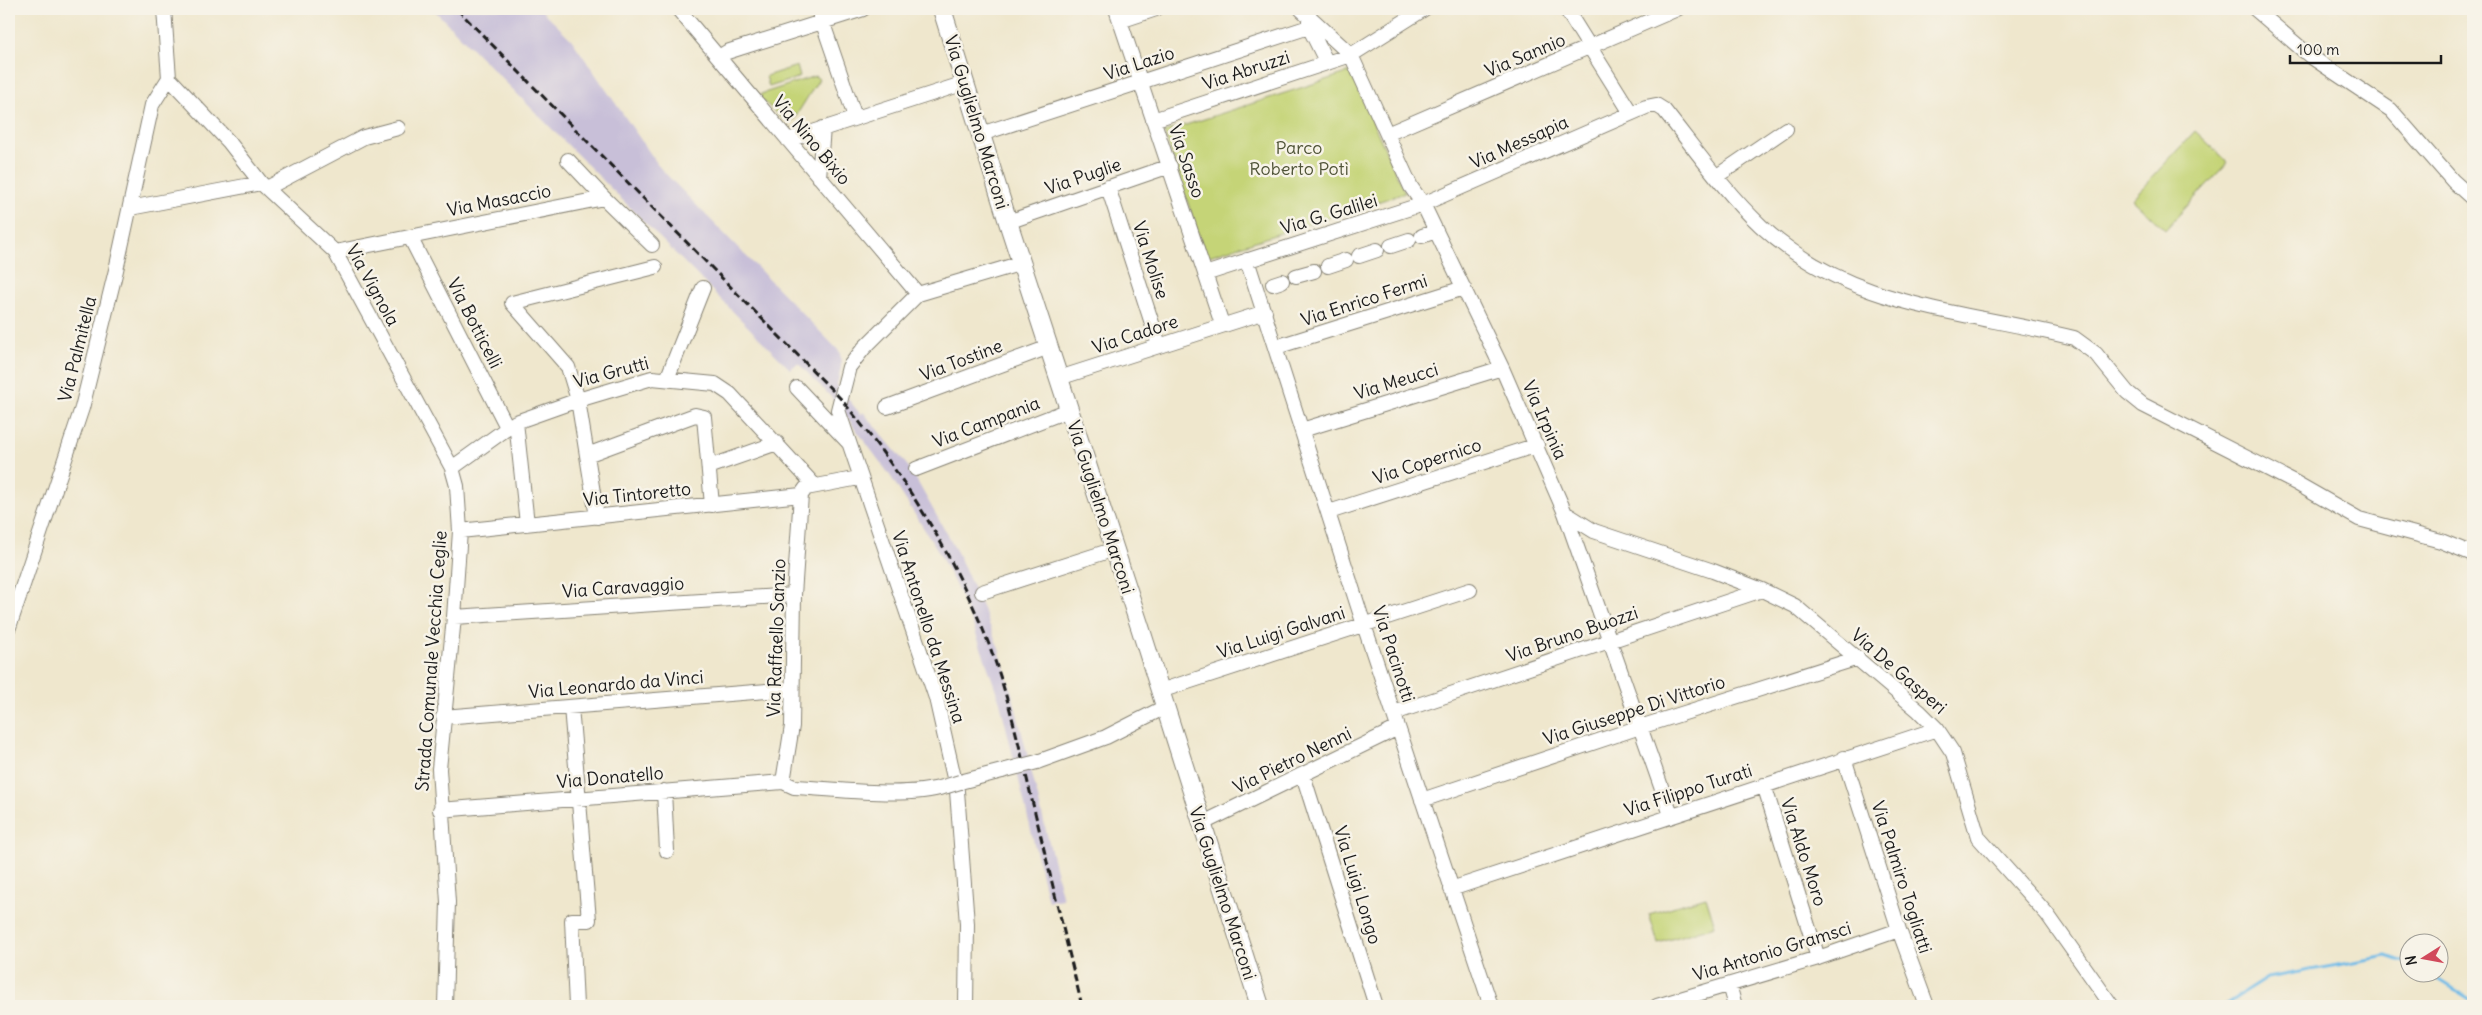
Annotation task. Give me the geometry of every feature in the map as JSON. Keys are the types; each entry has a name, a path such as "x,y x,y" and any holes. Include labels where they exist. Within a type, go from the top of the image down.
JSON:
{"main road":[{"name":"Via Guglielmo Marconi","path":"942,9 1008,222 1115,549 1260,1006"}],"street":[{"path":"164,9 169,78"},
{"name":"Via Nino Bixio","path":"678,9 918,294"},
{"path":"719,58 727,52 820,15 862,9"},
{"path":"1118,15 1156,9"},
{"name":"Via Abruzzi","path":"1153,120 1351,55 1424,9"},
{"path":"1566,9 1631,113"},
{"name":"Via Sannio","path":"1387,134 1677,9"},
{"path":"2255,9 2310,56 2392,110 2453,180 2473,199"},
{"path":"820,15 854,117"},
{"name":"Via Sasso","path":"1118,15 1222,324"},
{"path":"1308,15 1351,55"},
{"path":"1308,15 1327,63"},
{"name":"Via Lazio","path":"981,134 1141,82 1308,15"},
{"name":"Via Irpinia","path":"1351,55 1411,187 1423,204 1537,445 1564,513 1671,815"},
{"name":"Via Vignola","path":"169,78 229,142 264,186 335,252 452,468"},
{"name":"Via Palmitella","path":"9,628 82,408 130,208 152,105 169,78"},
{"path":"788,140 854,117 965,83"},
{"name":"Via Messapia","path":"1423,204 1631,113 1656,105 1664,110 1717,176 1761,226 1788,248 1831,275 1880,296 2074,338 2096,354 2127,392 2143,405 2296,483 2359,519 2441,541 2473,554"},
{"path":"130,208 264,186 364,137 398,128"},
{"path":"819,177 823,128"},
{"path":"1717,176 1786,129"},
{"path":"568,160 652,245"},
{"name":"Via Puglie","path":"1008,222 1170,166"},
{"name":"Via Molise","path":"1108,186 1159,345"},
{"name":"Via Masaccio","path":"335,252 604,198"},
{"name":"Via G. Galilei","path":"1205,274 1423,204"},
{"path":"1391,246 1436,231"},
{"name":"Via Botticelli","path":"410,237 512,424"},
{"path":"1360,256 1377,250"},
{"name":"Via Pacinotti","path":"1247,260 1364,625 1491,1006"},
{"path":"1328,266 1346,260"},
{"path":"918,294 1022,263"},
{"path":"597,517 578,400 568,367 512,303 655,267"},
{"path":"1296,276 1314,271"},
{"path":"668,379 703,288"},
{"name":"Via Enrico Fermi","path":"1276,347 1464,288"},
{"name":"Via Antonello da Messina","path":"918,294 864,348 849,367 838,410 859,478 936,698 957,791 967,924 966,1001"},
{"name":"Via Cadore","path":"1059,378 1222,324 1265,312"},
{"name":"Via Tostine","path":"887,408 1049,347"},
{"name":"Via Meucci","path":"1302,430 1502,368"},
{"name":"Via Grutti","path":"452,468 512,424 578,400 652,378 715,384 730,394 815,486"},
{"path":"797,388 849,442"},
{"name":"Via Campania","path":"916,468 1070,410"},
{"path":"587,455 695,415 704,417 712,505"},
{"path":"512,424 527,524"},
{"path":"710,467 777,443"},
{"name":"Via Copernico","path":"1329,512 1537,445"},
{"name":"Strada Comunale Vecchia Ceglie","path":"445,1006 448,902 440,810 439,769 454,617 460,531 457,486 452,468"},
{"path":"815,486 859,478"},
{"name":"Via Tintoretto","path":"460,531 801,496 806,488 815,486"},
{"name":"Via Raffaello Sanzio","path":"783,782 792,726 794,595 801,496"},
{"name":"Via De Gasperi","path":"1564,513 1594,530 1762,590 1795,606 1858,658 1937,729 1952,754 1978,837 2047,914 2112,1006"},
{"path":"982,592 1115,549"},
{"name":"Via Luigi Galvani","path":"1002,771 1037,762 1106,737 1162,699 1364,625 1470,590"},
{"name":"Via Bruno Buozzi","path":"1394,714 1762,590"},
{"name":"Via Caravaggio","path":"454,617 794,595"},
{"name":"Via Giuseppe Di Vittorio","path":"1422,800 1858,658"},
{"name":"Via Leonardo da Vinci","path":"443,716 792,689"},
{"path":"571,707 589,920 572,920 576,1006"},
{"name":"Via Pietro Nenni","path":"1201,824 1398,728"},
{"name":"Via Filippo Turati","path":"1451,889 1844,758 1937,729"},
{"name":"Via Palmiro Togliatti","path":"1844,758 1899,930 1927,1006"},
{"name":"Via Donatello","path":"440,810 783,782 794,787 910,792 930,791 1002,771"},
{"name":"Via Luigi Longo","path":"1303,775 1376,1006"},
{"name":"Via Aldo Moro","path":"1764,785 1818,958"},
{"path":"664,792 667,851"},
{"name":"Via Antonio Gramsci","path":"1657,1006 1818,958 1899,930"},
{"path":"1729,985 1735,1006"},
{"path":"955,1006 966,1001"}],"shaded area":[{"path":"433,9 540,9 571,39 661,169 840,352 841,367 837,385 861,415 863,412 911,470 958,554 986,616 999,649 1013,697 1063,899 1048,901 1000,702 973,625 937,549 889,474 834,400 798,363 790,369"}],"green space":[{"path":"797,66 800,77 769,87 766,76"},
{"name":"Parco Roberto Potì","path":"1350,72 1405,193 1206,257 1164,132"},
{"path":"815,76 819,79 794,119 790,121 782,118 760,98 761,94"},
{"path":"2195,131 2228,162 2165,230 2132,199"},
{"path":"1706,897 1715,926 1658,943 1649,914"}],"waterway":[{"path":"2223,1006 2267,978 2387,956 2400,961"},
{"path":"2443,982 2473,1001"}],"railway":[{"path":"457,9 840,398 903,481 955,569 984,632 999,672 1016,734 1082,1006"}]}
